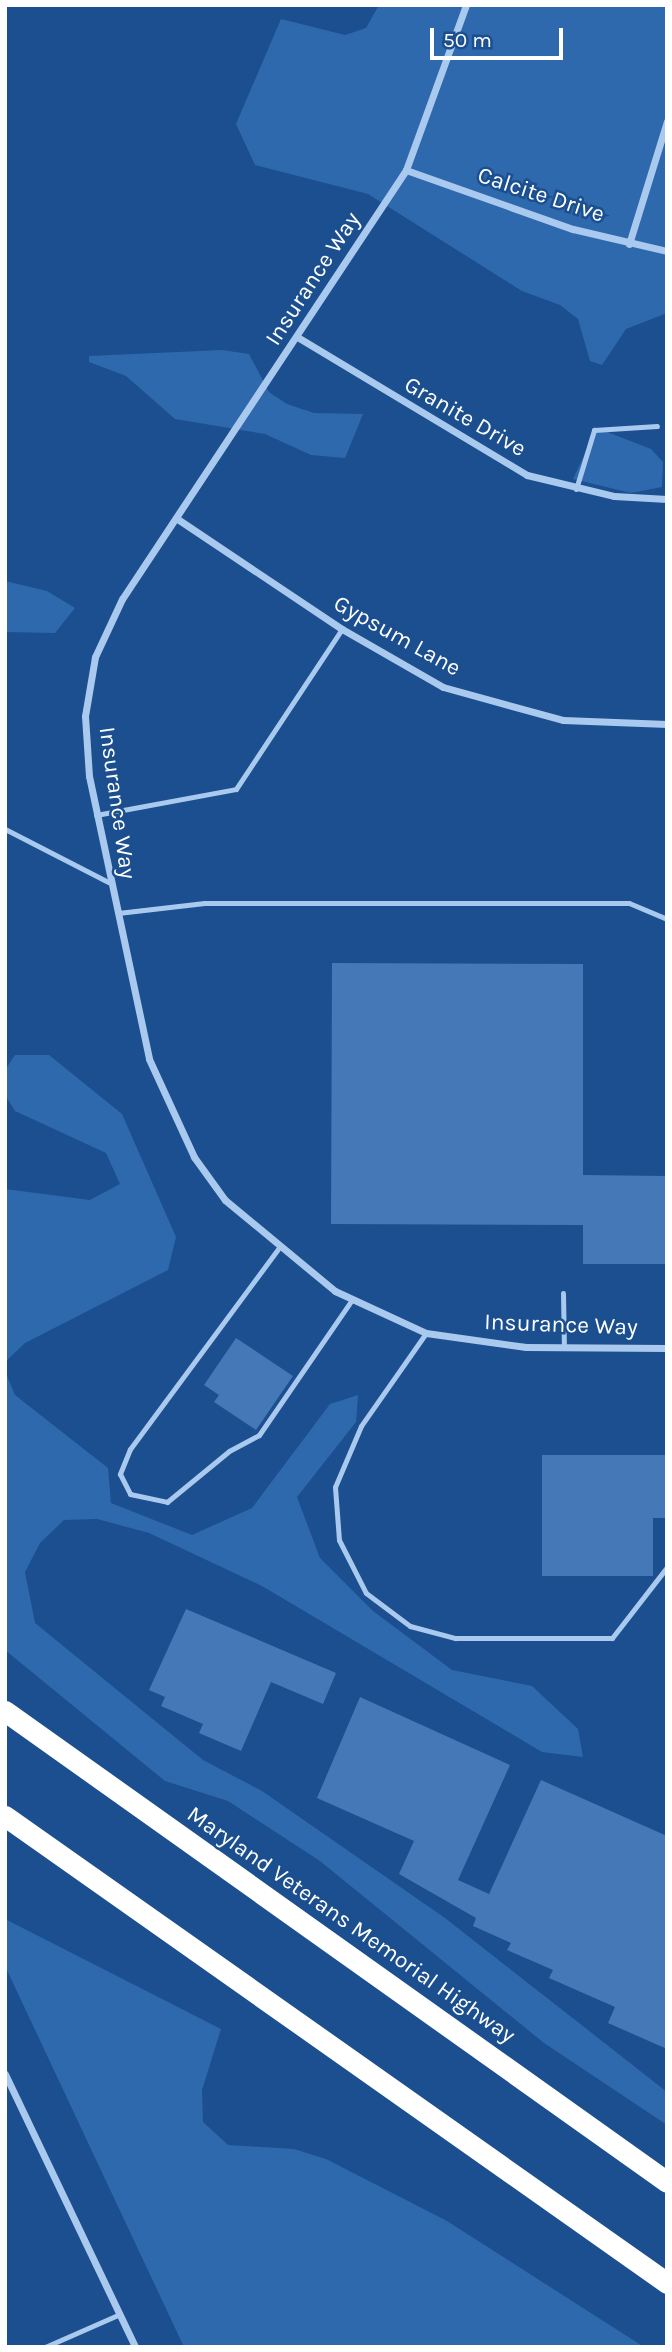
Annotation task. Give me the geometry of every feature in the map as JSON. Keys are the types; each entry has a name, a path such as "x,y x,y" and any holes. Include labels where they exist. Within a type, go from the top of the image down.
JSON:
{"highway":[{"name":"Maryland Veterans Memorial Highway","path":"5,1711 667,2182"},
{"path":"5,1816 667,2283"}],"street":[{"name":"Insurance Way","path":"466,5 406,170 299,338 122,599 95,657 85,716 96,815 135,1012 168,1108 225,1200 278,1249 351,1301 426,1333 565,1348 667,1348"},
{"path":"629,244 667,121"},
{"name":"Calcite Drive","path":"406,170 629,244 667,251"},
{"name":"Granite Drive","path":"299,338 486,456 576,489 667,499"},
{"name":"Gypsum Lane","path":"176,517 342,629 443,687 509,710 617,725 667,724"},
{"path":"5,2074 135,2347"}],"lane":[{"path":"576,489 594,430 657,426"},
{"path":"96,815 236,789 342,629"},
{"path":"5,829 108,882"},
{"path":"116,914 204,903 629,904 667,919"},
{"path":"278,1249 130,1448 120,1474 130,1494 167,1502 229,1451 259,1435 351,1301"},
{"path":"563,1293 565,1348"},
{"path":"426,1333 355,1436 335,1487 339,1540 373,1600 410,1626 455,1638 612,1638 667,1567"},
{"path":"45,2347 120,2314"}],"shaded area":[{"path":"379,5 667,5 667,313 626,329 602,365 590,361 578,319 560,305 522,291 368,194 255,165 236,124 281,19 345,35 366,28"},
{"path":"222,350 249,354 269,392 287,404 314,413 363,414 345,458 311,455 265,434 175,419 126,376 89,362 89,356"},
{"path":"597,428 651,449 663,462 662,487 631,493 573,479"},
{"path":"5,581 47,591 75,608 55,633 5,632"},
{"path":"15,1055 49,1055 122,1114 176,1237 168,1270 25,1343 5,1362 5,1189 90,1200 120,1184 106,1153 15,1111 5,1095 5,1070"},
{"path":"5,1371 15,1395 108,1468 111,1503 192,1535 252,1508 330,1404 358,1395 356,1422 297,1497 320,1558 373,1611 452,1670 532,1686 578,1729 583,1757 542,1752 262,1586 149,1533 97,1519 64,1520 40,1543 25,1572 35,1623 203,1760 262,1791 445,1918 667,2092 667,2125 544,2043 320,1861 228,1801 165,1781 5,1650"},
{"path":"5,1919 221,2029 202,2090 203,2122 228,2145 294,2149 326,2159 447,2221 644,2347 184,2347 5,1966"}],"building":[{"path":"332,963 583,964 583,1175 667,1176 667,1264 583,1264 583,1225 331,1224"},
{"path":"236,1338 293,1376 256,1430 214,1402 219,1395 204,1385"},
{"path":"542,1455 667,1455 667,1518 653,1518 653,1576 542,1576"},
{"path":"186,1609 336,1673 323,1704 271,1682 241,1751 199,1733 203,1724 161,1706 165,1697 149,1690"},
{"path":"360,1697 510,1765 458,1880 489,1894 541,1780 667,1836 667,2049 608,2023 615,2007 549,1978 553,1970 507,1950 511,1943 473,1926 476,1918 399,1874 414,1841 317,1798"}]}
